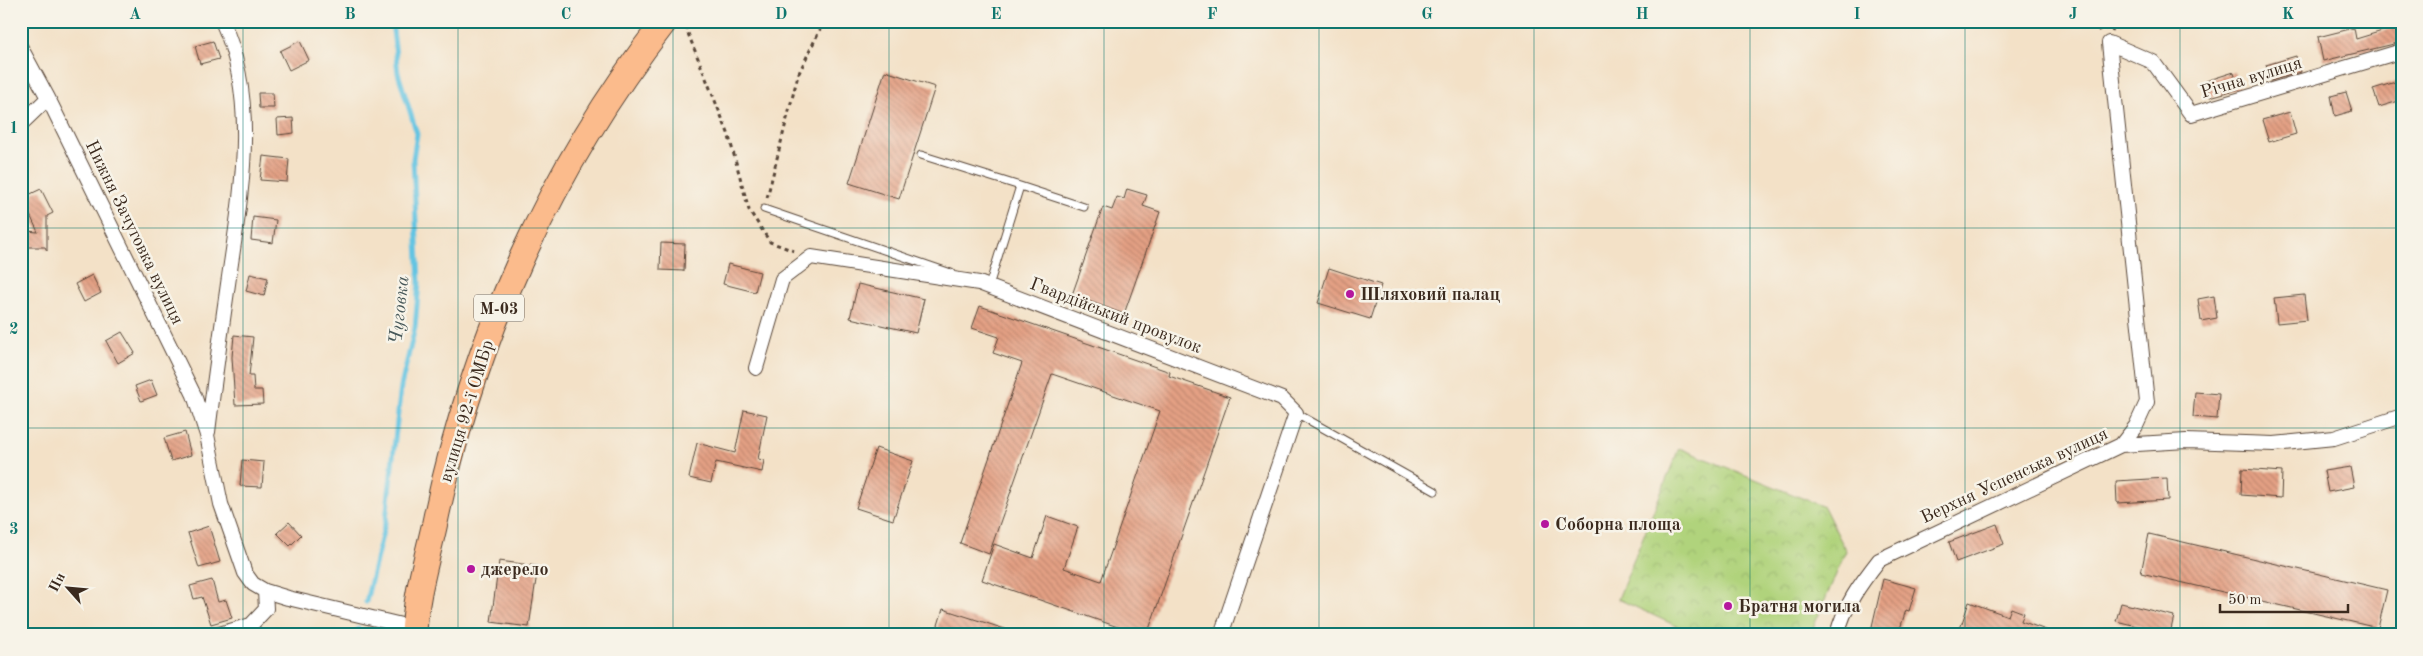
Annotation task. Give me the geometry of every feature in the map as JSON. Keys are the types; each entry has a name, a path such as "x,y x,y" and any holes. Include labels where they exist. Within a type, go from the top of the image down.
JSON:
{"highway":[{"name":"вулиця 92-ї ОМБр","path":"414,632 442,486 457,428 482,353 507,289 536,226 568,165 604,106 665,21"}],"street":[{"name":"Нижня Зачуговка вулиця","path":"207,435 241,192 244,131 240,79 231,40 222,21"},
{"name":"Річна вулиця","path":"2121,445 2136,426 2147,402 2109,43 2153,62 2191,114 2402,51"},
{"name":"Нижня Зачуговка вулиця","path":"21,48 48,98 194,395 207,435 221,504 245,573 253,584 265,591 414,632"},
{"path":"21,124 48,98"},
{"name":"Гвардійський провулок","path":"756,368 782,278 811,257 984,285 1282,399 1296,413"},
{"path":"1222,635 1296,413"},
{"name":"Верхня Успенська вулиця","path":"1837,635 1842,617 1862,582 1878,560 2121,445 2186,441 2274,444 2334,438 2402,416"},
{"path":"216,635 251,626 266,609 265,591"}],"lane":[{"path":"921,155 1084,207"},
{"path":"764,210 984,285 1020,186"},
{"path":"1296,413 1435,491"}],"path":[{"path":"683,21 728,133"},
{"path":"764,210 798,75 824,21"}],"green space":[{"path":"1679,448 1824,507 1846,551 1810,635 1696,635 1618,599"}],"building":[{"path":"2402,25 2402,42 2323,61 2318,37 2354,28 2356,39"},
{"path":"213,41 219,59 200,64 195,46"},
{"path":"300,41 309,60 289,70 280,51"},
{"path":"2296,56 2301,72 2271,81 2266,65"},
{"path":"885,71 935,87 899,199 849,183"},
{"path":"2234,72 2239,89 2210,97 2206,81"},
{"path":"2402,80 2402,100 2379,107 2373,89"},
{"path":"2346,92 2352,111 2335,116 2331,96"},
{"path":"258,93 273,93 274,108 259,108"},
{"path":"2290,112 2296,134 2269,142 2262,120"},
{"path":"293,118 294,133 278,135 277,119"},
{"path":"263,156 289,159 287,182 260,180"},
{"path":"41,189 53,213 47,216 47,251 45,247 26,247 26,231 38,232 22,198"},
{"path":"1127,189 1147,195 1143,206 1160,212 1124,314 1072,295 1103,207 1112,210 1117,197 1124,199"},
{"path":"253,217 276,220 273,243 251,240"},
{"path":"661,243 685,244 684,271 660,270"},
{"path":"728,264 760,272 755,292 723,284"},
{"name":"Шляховий палац","path":"1329,268 1381,285 1370,319 1318,303"},
{"path":"250,274 268,278 264,296 246,291"},
{"path":"92,275 101,293 84,302 75,284"},
{"path":"858,284 924,299 916,333 850,318"},
{"path":"2304,295 2307,320 2277,323 2274,298"},
{"path":"2214,296 2217,318 2201,321 2198,299"},
{"path":"980,306 1170,372 1169,376 1230,397 1147,635 1141,635 982,580 994,544 1033,558 1047,516 1078,527 1064,568 1101,581 1160,411 1052,374 989,554 960,543 1022,363 993,353 999,337 972,328"},
{"path":"122,332 135,353 118,363 106,341"},
{"path":"234,335 253,337 249,376 253,376 254,390 262,390 263,404 235,405 232,357"},
{"path":"151,380 157,395 141,401 135,386"},
{"path":"2195,392 2219,394 2217,419 2193,417"},
{"path":"744,410 767,415 758,459 764,460 762,472 716,462 711,483 689,478 697,443 735,453"},
{"path":"185,432 191,455 171,461 164,438"},
{"path":"876,448 913,461 893,520 856,508"},
{"path":"242,460 264,462 262,487 240,486"},
{"path":"2350,467 2354,487 2328,492 2324,471"},
{"path":"2242,469 2282,472 2281,498 2241,495"},
{"path":"2167,478 2168,500 2117,503 2116,481"},
{"path":"289,522 301,535 290,546 277,533"},
{"path":"1997,524 2004,544 1956,562 1949,542"},
{"path":"209,526 220,562 199,568 188,533"},
{"path":"2149,534 2387,590 2378,628 2141,573"},
{"path":"499,561 538,566 529,627 491,622"},
{"path":"1883,579 1916,588 1909,611 1906,610 1898,635 1870,635"},
{"path":"212,580 218,602 226,600 232,618 211,624 202,597 194,599 190,586"},
{"path":"1969,602 2008,616 2011,608 2024,613 2021,621 2054,633 2054,635 1958,635"},
{"path":"2121,603 2174,616 2170,634 2116,621"},
{"path":"943,609 1014,632 1014,635 935,635"}],"waterway":[{"name":"Чуговка","path":"366,602 386,519 401,386 415,328 419,282 413,159 417,134 398,73 392,21"},
{"name":"Чуговка","path":"357,635 358,629"}],"place":[{"name":"Шляховий палац","path":"1350,294"},
{"name":"Соборна площа","path":"1545,524"},
{"name":"джерело","path":"471,569"},
{"name":"Братня могила","path":"1728,606"}]}
